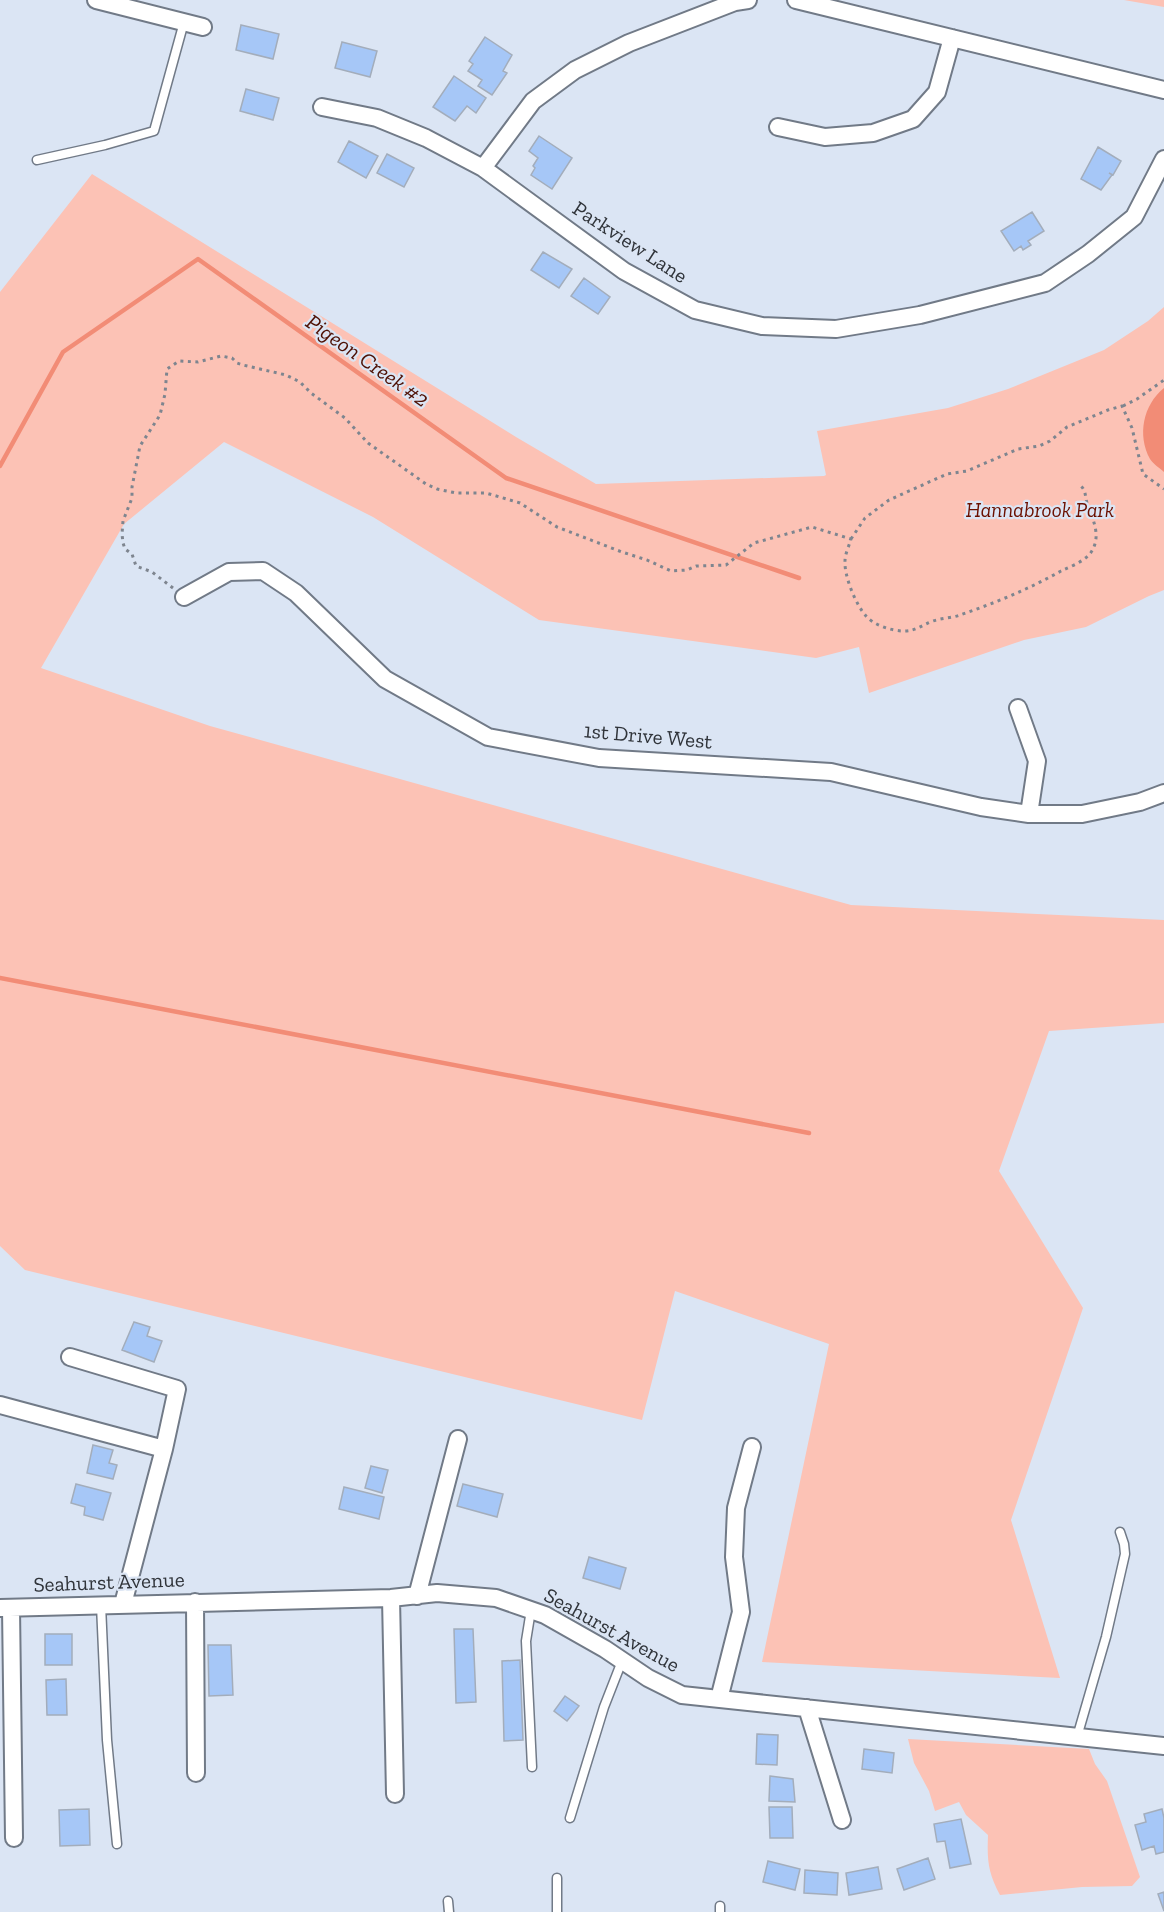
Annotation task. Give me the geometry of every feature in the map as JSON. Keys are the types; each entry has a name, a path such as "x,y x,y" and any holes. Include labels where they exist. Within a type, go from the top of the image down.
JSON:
{"street":[{"path":"96,0 203,27"},
{"path":"483,168 533,100 575,69 669,27 735,2 748,0"},
{"path":"796,0 1164,90"},
{"path":"778,128 825,137 873,133 913,119 937,92 952,38"},
{"name":"Parkview Lane","path":"322,107 376,118 426,138 483,168 624,271 695,310 762,326 836,329 920,315 1045,283 1088,254 1134,217 1164,159"},
{"name":"1st Drive West","path":"184,597 229,572 263,571 296,593 385,679 488,737 599,758 831,772 981,807 1029,814 1082,814 1140,802 1164,793"},
{"path":"1018,708 1037,761 1029,814"},
{"path":"70,1357 177,1389 164,1449 123,1604"},
{"path":"0,1405 164,1449"},
{"path":"417,1596 458,1438"},
{"path":"719,1699 741,1612 734,1557 736,1509 752,1447"},
{"name":"Seahurst Avenue","path":"5,1608 391,1598 437,1593 496,1598 545,1615 648,1678 682,1695 1164,1746"},
{"path":"391,1598 395,1794"},
{"path":"195,1602 196,1773"},
{"path":"5,1608 14,1838"},
{"path":"807,1708 842,1820"}],"lane":[{"path":"37,160 105,145 154,131 184,22"},
{"path":"1077,1737 1106,1637 1125,1554 1120,1532"},
{"path":"101,1605 107,1740 117,1844"},
{"path":"531,1610 526,1641 532,1767"},
{"path":"570,1818 604,1707 622,1660"},
{"path":"557,1878 557,1912"},
{"path":"448,1901 449,1912"}],"path":[{"path":"184,597 152,573 136,566 132,554 125,549 123,543 123,521 132,498 140,446 160,415 167,369 179,362 198,362 221,356 232,358 243,365 293,378 345,417 368,443 426,484 456,493 486,493 500,496 526,507 557,527 671,571 687,570 696,566 726,565 754,543 812,527 851,539"},
{"path":"1081,486 1084,489 1096,528 1095,544 1088,555 1050,577 1008,596 960,615 933,621 915,631 901,631 886,628 866,617 851,590 845,562 851,539 865,518 890,500 946,474 968,471 1018,449 1039,446 1050,441 1067,427 1137,399 1164,380"},
{"path":"1122,406 1132,428 1143,474 1164,489"}],"green space":[{"path":"1124,0 1164,0 1164,7"},
{"name":"Hannabrook Park","path":"92,174 516,437 596,484 824,476 826,475 817,431 948,408 1008,389 1104,350 1148,321 1164,307 1164,590 1086,627 1024,640 869,693 859,647 816,658 539,620 373,517 224,442 124,524 41,668 210,726 851,905 1164,920 1164,1023 1049,1031 999,1171 1083,1308 1011,1520 1060,1678 762,1662 829,1344 675,1291 642,1420 25,1270 0,1246 0,292"},
{"path":"908,1739 1089,1749 1095,1764 1107,1781 1140,1877 1132,1886 1082,1887 1000,1895 989,1866 988,1835 966,1815 959,1802 935,1811 929,1791 914,1763"}],"shaded area":[{"path":"1164,388 1164,472 1150,459 1143,430 1151,403"}],"building":[{"path":"241,25 279,34 273,59 236,50"},
{"path":"485,37 512,55 503,71 507,73 492,95 478,86 482,80 468,71 473,64 469,61"},
{"path":"342,42 377,51 370,77 335,68"},
{"path":"454,76 486,98 476,113 467,106 455,121 433,107"},
{"path":"246,89 279,98 273,120 240,111"},
{"path":"539,136 572,158 552,189 531,175 538,158 529,151"},
{"path":"349,141 378,156 366,178 338,162"},
{"path":"1098,147 1121,161 1113,175 1109,173 1112,175 1101,190 1081,179"},
{"path":"387,154 414,168 404,187 377,173"},
{"path":"1032,212 1044,231 1028,241 1031,245 1023,250 1021,246 1014,251 1001,231"},
{"path":"543,252 572,269 559,288 531,270"},
{"path":"584,278 610,297 598,314 571,296"},
{"path":"134,1322 150,1327 147,1336 162,1341 154,1362 122,1350"},
{"path":"93,1445 113,1450 109,1463 117,1465 113,1479 87,1473"},
{"path":"371,1466 388,1470 382,1493 365,1488"},
{"path":"76,1484 111,1493 103,1520 84,1515 85,1507 71,1503"},
{"path":"463,1484 503,1494 497,1517 457,1506"},
{"path":"344,1487 384,1497 379,1519 339,1509"},
{"path":"589,1557 626,1568 620,1589 583,1578"},
{"path":"454,1629 473,1629 476,1702 456,1703"},
{"path":"45,1634 72,1634 72,1665 45,1665"},
{"path":"208,1645 231,1645 233,1695 209,1696"},
{"path":"520,1660 523,1740 504,1741 502,1661"},
{"path":"66,1679 67,1715 47,1715 46,1680"},
{"path":"565,1696 579,1706 567,1721 554,1711"},
{"path":"757,1734 778,1735 777,1765 756,1764"},
{"path":"864,1749 894,1753 892,1773 862,1769"},
{"path":"770,1776 793,1779 795,1802 769,1801"},
{"path":"769,1807 792,1807 793,1838 770,1838"},
{"path":"89,1809 90,1845 60,1846 59,1810"},
{"path":"1162,1809 1164,1852 1156,1854 1154,1846 1142,1850 1135,1825 1146,1822 1144,1814"},
{"path":"961,1819 971,1864 950,1868 945,1841 937,1842 934,1824"},
{"path":"928,1858 935,1879 904,1890 897,1869"},
{"path":"768,1861 800,1869 795,1890 763,1882"},
{"path":"878,1867 882,1889 849,1895 846,1873"},
{"path":"805,1870 838,1873 837,1895 804,1893"},
{"path":"1164,1892 1164,1911 1158,1894"}],"waterway":[{"name":"Pigeon Creek #2","path":"0,466 63,352 198,259 506,478 799,578"},
{"path":"0,978 809,1133"}]}
